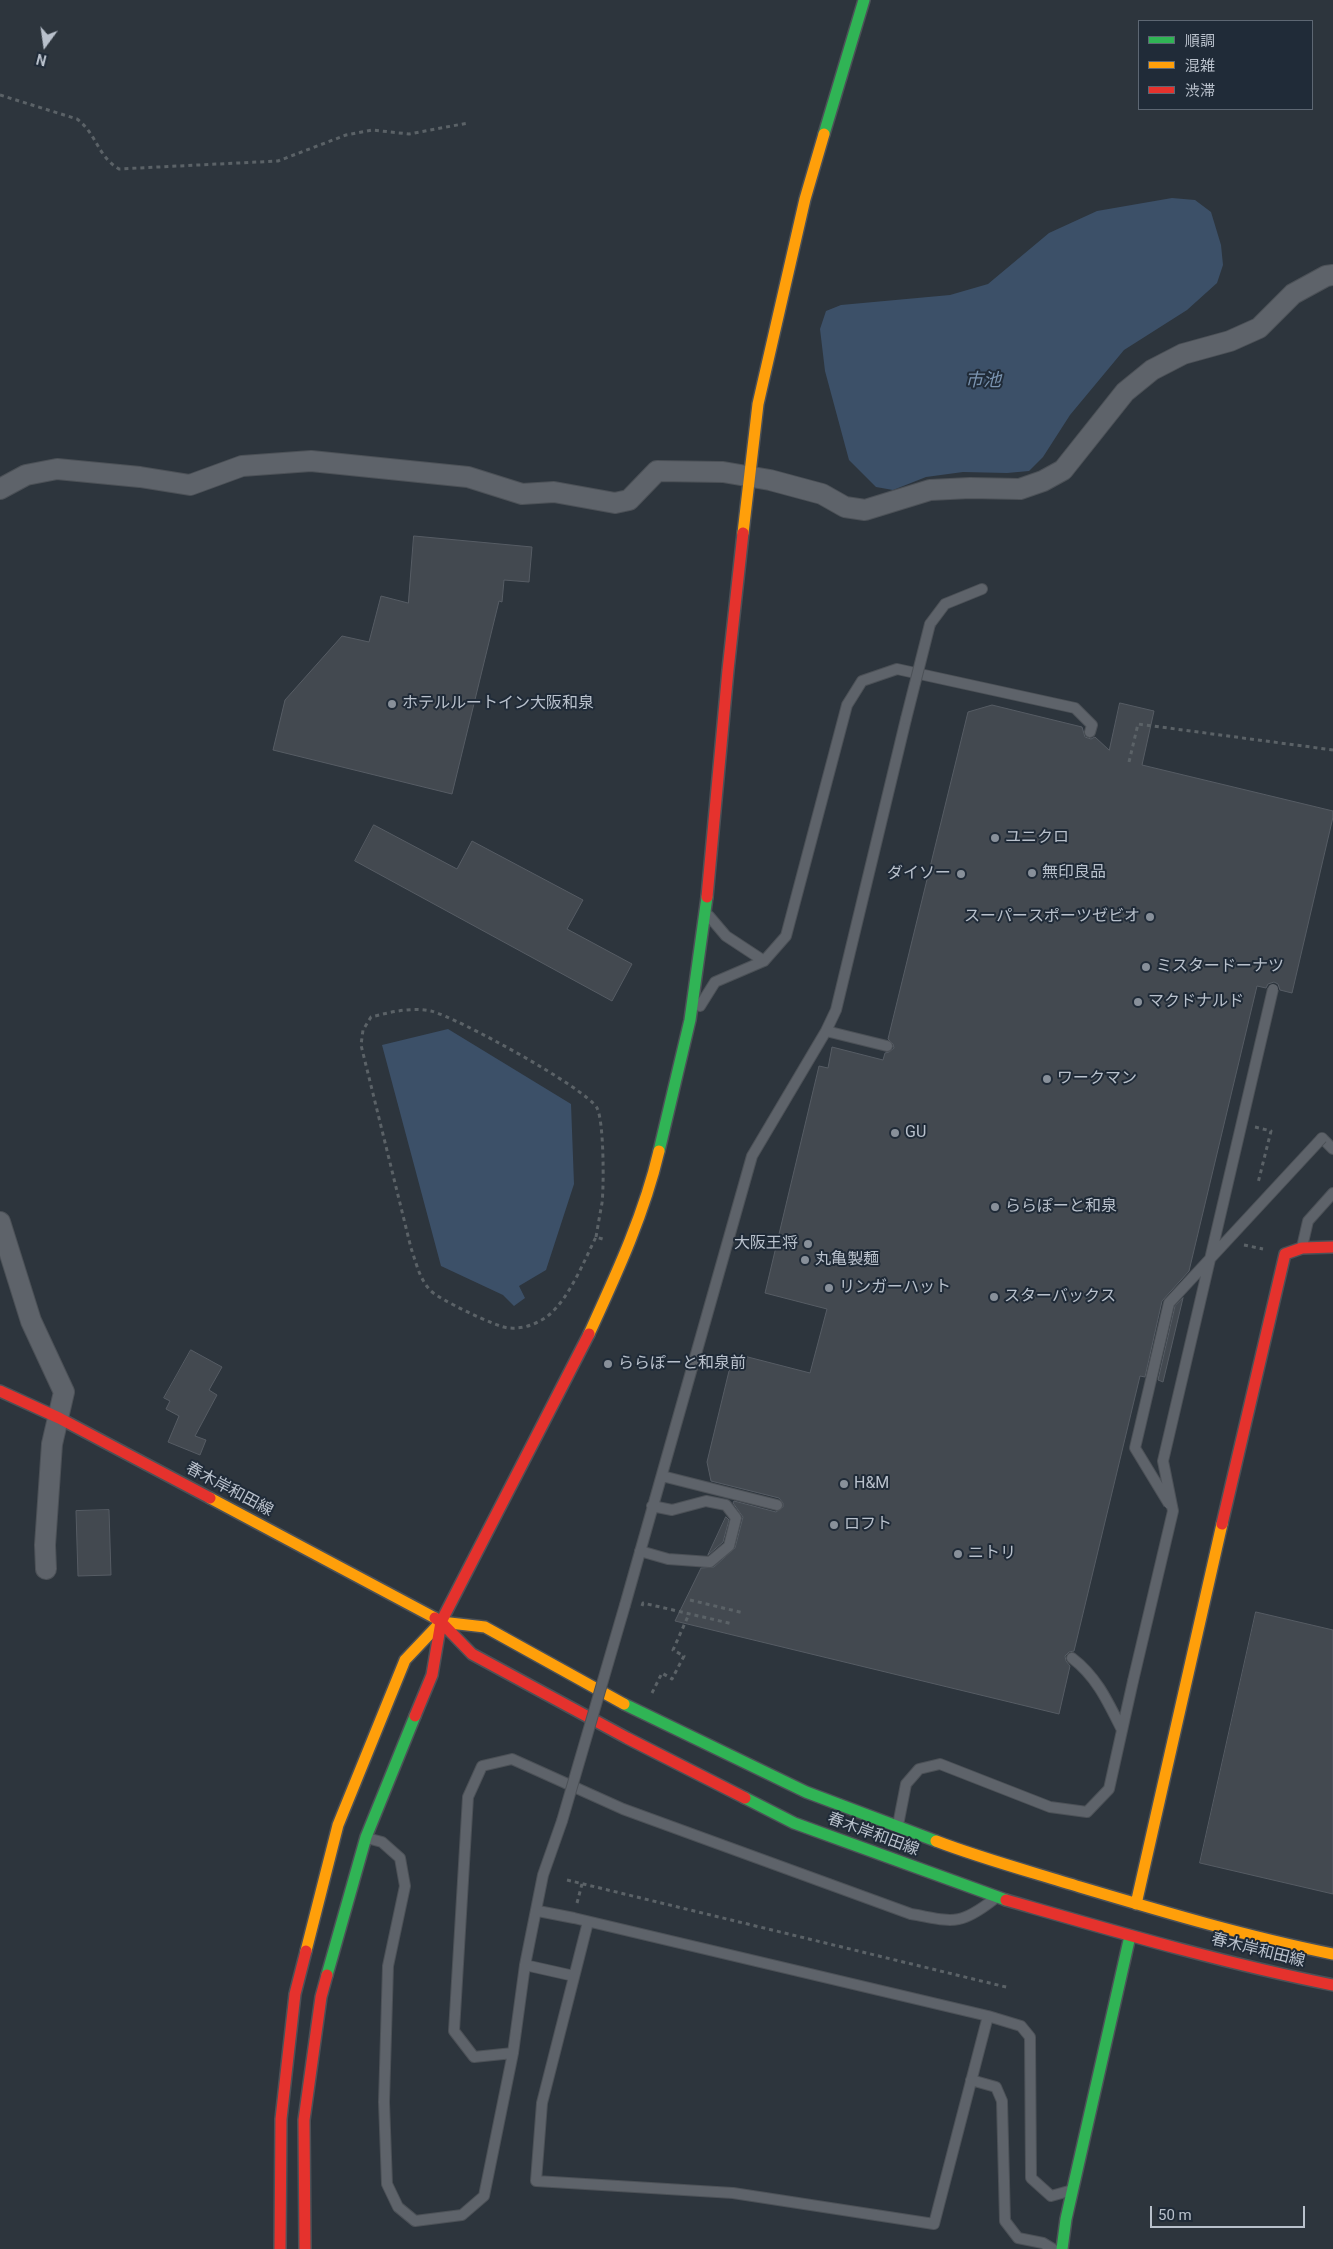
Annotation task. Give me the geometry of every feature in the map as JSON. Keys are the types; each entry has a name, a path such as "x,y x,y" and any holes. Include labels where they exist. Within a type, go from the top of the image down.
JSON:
{"street":[{"path":"305,2249 304,2120 321,1997 366,1837 432,1675 441,1622 465,1572 581,1352 628,1248 654,1173 690,1020 706,912 749,476 758,404 805,199 864,0"},
{"path":"0,489 26,475 57,469 140,477 190,485 242,466 311,461 468,477 522,494 554,492 615,503 629,500 657,471 723,472 749,476 822,494 845,507 865,510 930,490 970,488 1020,489 1043,481 1063,470 1124,392 1152,370 1183,354 1230,340 1259,328 1293,294 1326,276 1333,275"},
{"path":"0,1222 31,1321 64,1392 52,1444 45,1545 46,1569"},
{"path":"1136,1904 1281,1267 1285,1254 1302,1248 1333,1247"},
{"name":"春木岸和田線","path":"0,1391 59,1418 441,1622 472,1654 628,1738 794,1822 996,1897 1130,1936 1282,1975 1333,1985"},
{"path":"280,2249 281,2120 295,1994 338,1824 405,1660 441,1622"},
{"name":"春木岸和田線","path":"441,1622 485,1628 637,1711 806,1792 964,1852 1136,1904 1284,1944 1333,1954"},
{"path":"1062,2249 1073,2190 1130,1936"}],"lane":[{"path":"366,1837 382,1842 400,1858 405,1886 388,1966 384,2102 387,2184 398,2207 415,2221 462,2215 484,2196 513,2053 525,1965 538,1911 543,1875 562,1821 625,1605 752,1156 826,1031 836,1010 930,624 945,604 982,589"},
{"path":"690,1020 715,982 764,961 786,936 847,705 862,681 897,669 1075,708 1092,725 1090,732"},
{"path":"706,912 726,936 764,961"},
{"path":"897,1826 906,1784 919,1769 940,1764 1050,1807 1087,1812 1109,1789 1173,1511 1163,1461 1273,989"},
{"path":"826,1031 887,1046"},
{"path":"1173,1511 1135,1448 1169,1304 1322,1138 1333,1149"},
{"path":"1302,1248 1308,1221 1333,1193"},
{"path":"662,1476 777,1505"},
{"path":"640,1551 668,1559 710,1562 729,1546 736,1518 726,1505 706,1501 672,1510 652,1506"},
{"path":"1072,1658 1087,1669 1100,1686 1122,1730"},
{"path":"513,2053 474,2057 454,2031 468,1797 482,1766 512,1759 623,1809 911,1914 954,1921 971,1916 996,1897"},
{"path":"538,1911 988,2016 1020,2026 1030,2037 1031,2178 1051,2196 1073,2190"},
{"path":"588,1922 542,2103 536,2181 734,2193 934,2224 988,2016"},
{"path":"525,1965 574,1976"},
{"path":"971,2080 996,2087 1002,2100 1004,2221 1018,2238 1043,2243 1053,2249"}],"path":[{"path":"0,94 77,119 87,126 107,162 119,169 278,161 346,136 372,130 409,134 468,123"},
{"path":"1129,762 1138,724 1333,750"},
{"path":"412,1009 433,1012 460,1023 569,1083 589,1098 598,1110 601,1136 602,1201 596,1236 563,1298 546,1317 525,1328 507,1328 430,1291 420,1276 411,1248 361,1045 363,1030 371,1017 412,1009"},
{"path":"596,1236 628,1248"},
{"path":"690,1600 744,1612"},
{"path":"640,1611 643,1602 732,1624"},
{"path":"650,1696 662,1673 672,1679 684,1656 674,1650 690,1614"},
{"path":"567,1880 1010,1988"}],"water":[{"name":"市池","path":"1172,198 1195,200 1211,212 1221,245 1223,265 1217,283 1187,310 1124,350 1070,415 1043,457 1029,471 1007,473 963,472 926,477 893,490 876,487 849,460 825,371 820,329 826,311 841,305 950,295 988,284 1049,233 1097,211"},
{"path":"448,1029 571,1104 574,1184 546,1270 519,1286 525,1298 514,1306 503,1295 441,1266 382,1045"}],"building":[{"path":"414,536 532,547 529,582 504,580 502,602 499,601 452,794 273,750 285,700 342,636 369,642 381,596 408,603"},
{"name":"ららぽーと和泉","path":"1120,703 1154,711 1142,765 1333,811 1333,817 1292,993 1280,990 1278,984 1274,982 1268,984 1266,988 1257,986 1189,1271 1162,1301 1145,1377 1140,1376 1074,1651 1069,1652 1065,1656 1070,1666 1059,1714 675,1621 701,1568 714,1567 735,1548 743,1517 733,1503 734,1501 776,1512 783,1507 783,1503 779,1498 711,1481 707,1462 729,1371 744,1356 810,1373 827,1309 765,1293 819,1066 828,1068 832,1047 883,1060 885,1053 894,1048 888,1039 968,712 992,705 1082,727 1085,737 1091,739 1095,737 1109,750"},
{"path":"374,825 457,869 472,841 583,900 567,929 632,964 612,1001 355,861"},
{"path":"1183,1298 1163,1382 1158,1380 1175,1306"},
{"path":"191,1350 222,1367 209,1390 217,1395 195,1436 206,1440 200,1455 168,1442 179,1416 166,1409 170,1401 164,1398"},
{"path":"109,1510 111,1575 78,1576 76,1511"},
{"path":"726,1517 729,1520 723,1542 708,1555"},
{"path":"1256,1612 1333,1630 1333,1894 1200,1863"}],"traffic: fast":[{"path":"824,134 864,0"},
{"path":"659,1151 690,1020 707,897"},
{"path":"624,1704 806,1792 936,1841"},
{"path":"327,1975 366,1837 415,1716"},
{"path":"745,1798 794,1823 1006,1900"},
{"path":"1062,2249 1066,2219 1130,1936"}],"traffic: slow":[{"path":"743,533 758,404 805,199 824,134"},
{"path":"589,1334 619,1267 646,1198 659,1151"},
{"path":"210,1498 435,1618"},
{"path":"1136,1904 1222,1524"},
{"path":"441,1622 485,1627 624,1704"},
{"path":"306,1951 338,1825 405,1660 441,1622"},
{"path":"936,1841 972,1854 1175,1915 1269,1940 1333,1954"}],"traffic: jam":[{"path":"707,897 743,533"},
{"path":"1222,1524 1285,1254 1302,1248 1333,1247"},
{"path":"415,1716 432,1675 441,1622 589,1334"},
{"path":"0,1391 59,1418 210,1498"},
{"path":"435,1618 472,1654 627,1738 745,1798"},
{"path":"1006,1900 1209,1957 1333,1985"},
{"path":"280,2249 281,2119 295,1994 306,1951"},
{"path":"305,2249 304,2120 321,1997 327,1975"}],"place":[{"name":"ホテルルートイン大阪和泉","path":"392,704"},
{"name":"ユニクロ","path":"995,838"},
{"name":"無印良品","path":"1032,873"},
{"name":"ダイソー","path":"961,874"},
{"name":"スーパースポーツゼビオ","path":"1150,917"},
{"name":"ミスタードーナツ","path":"1146,967"},
{"name":"マクドナルド","path":"1138,1002"},
{"name":"ワークマン","path":"1047,1079"},
{"name":"GU","path":"895,1133"},
{"name":"ららぽーと和泉","path":"995,1207"},
{"name":"大阪王将","path":"808,1244"},
{"name":"丸亀製麺","path":"805,1260"},
{"name":"リンガーハット","path":"829,1288"},
{"name":"スターバックス","path":"994,1297"},
{"name":"ららぽーと和泉前","path":"608,1364"},
{"name":"H&M","path":"844,1484"},
{"name":"ロフト","path":"834,1525"},
{"name":"ニトリ","path":"958,1554"}]}
